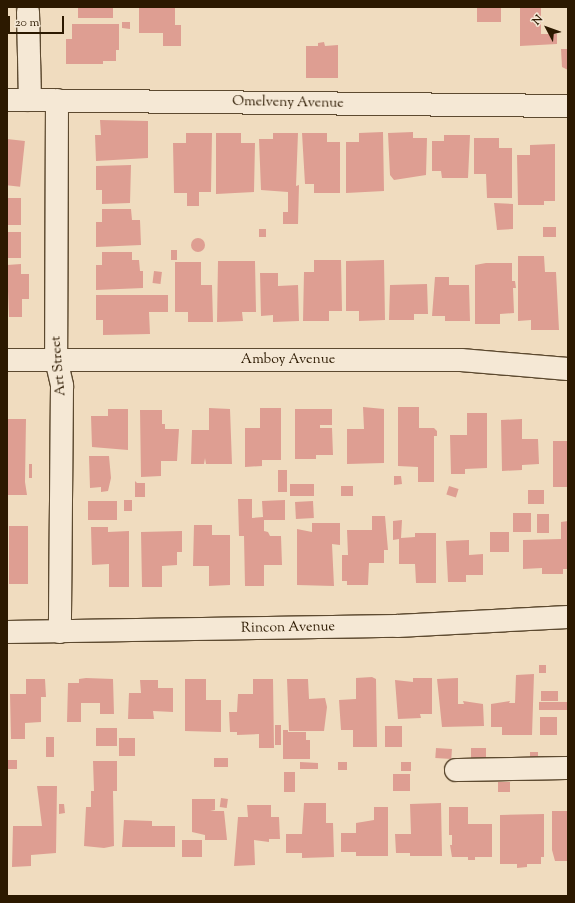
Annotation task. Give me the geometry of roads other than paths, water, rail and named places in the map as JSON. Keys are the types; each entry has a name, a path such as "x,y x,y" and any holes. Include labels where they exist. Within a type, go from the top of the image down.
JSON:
{"street":[{"path":"28,12 30,100"},
{"name":"Omelveny Avenue","path":"7,100 568,106"},
{"name":"Art Street","path":"56,100 56,360 62,386 60,632"},
{"name":"Amboy Avenue","path":"7,360 461,360 568,369"},
{"name":"Rincon Avenue","path":"7,632 397,626 568,617"},
{"path":"456,770 568,768"}]}
